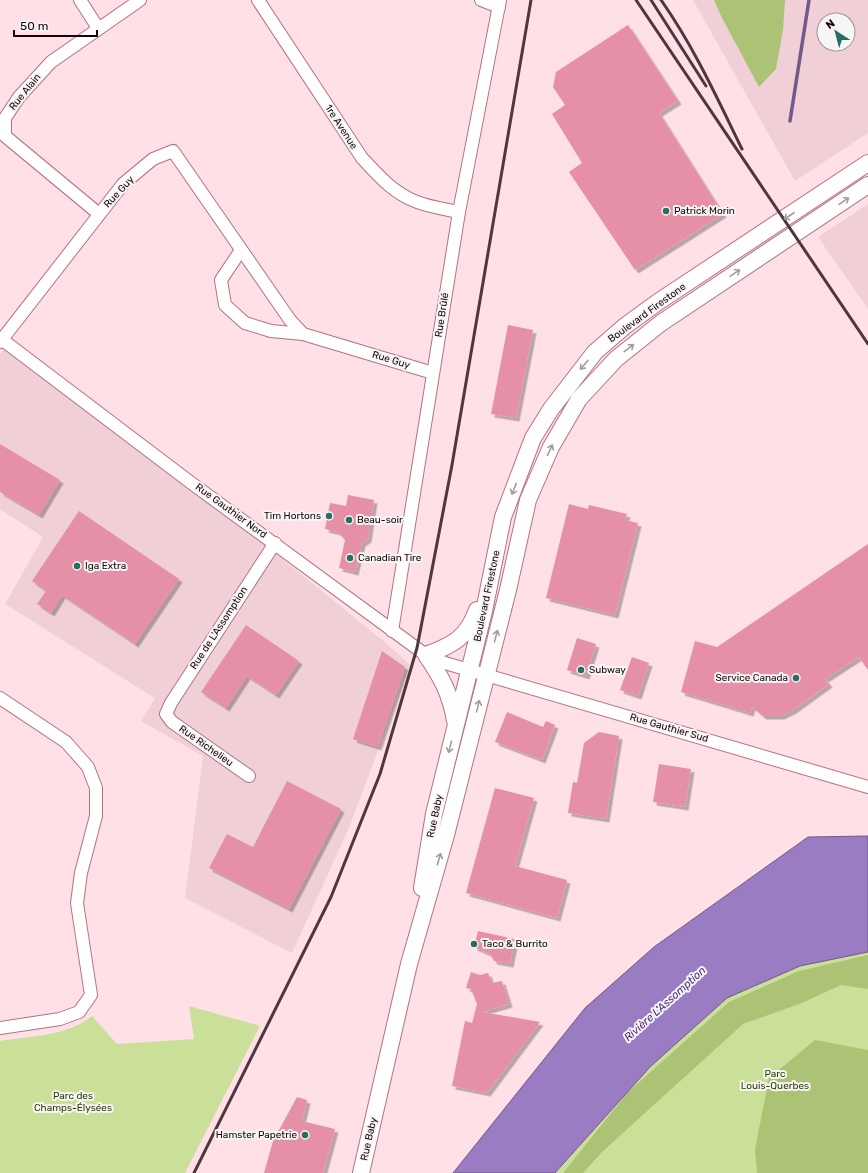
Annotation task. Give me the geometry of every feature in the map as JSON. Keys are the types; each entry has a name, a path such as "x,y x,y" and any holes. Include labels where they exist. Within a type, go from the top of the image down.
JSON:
{"main road":[{"name":"Boulevard Firestone","path":"470,669 503,517 534,438 555,403 595,352 625,326 658,302 868,163"},
{"name":"Boulevard Firestone","path":"486,674 508,590 528,500 551,447 579,399 616,359 661,323 868,185"},
{"path":"456,725 449,694 426,655 455,643 468,630 495,557"},
{"name":"Rue Baby","path":"409,964 434,814 470,669"},
{"name":"Rue Baby","path":"361,1173 409,964 446,835 486,674"}],"street":[{"path":"80,0 98,28"},
{"name":"Rue Alain","path":"99,214 5,136 5,118 19,98 51,62 140,0"},
{"name":"1re Avenue","path":"258,0 362,158 380,178 392,188 417,202 459,212"},
{"path":"481,0 499,3"},
{"name":"Rue Brûlé","path":"392,631 459,212 499,3"},
{"name":"Rue Guy","path":"1,340 123,184 153,159 173,151 290,320 303,334"},
{"name":"Rue Guy","path":"241,250 221,280 225,305 245,323 271,331 303,334 433,373"},
{"name":"Rue Gauthier Nord","path":"1,340 190,482 426,655 445,663 470,669"},
{"name":"Rue de L'Assomption","path":"166,714 171,703 275,543"},
{"name":"Rue Gauthier Sud","path":"470,669 868,787"},
{"path":"0,698 66,742 88,767 96,788 96,816 81,873 77,903 91,995 79,1012 60,1018 0,1028"},
{"name":"Rue Richelieu","path":"166,714 172,722 249,776"}],"shaded area":[{"path":"693,0 868,0 868,133 795,181"},
{"path":"868,204 868,309 818,237"},
{"path":"6,347 265,545 386,643 410,665 349,828 292,953 185,898 203,756 141,721 155,698 5,604 43,537 0,509 0,354"}],"green space":[{"path":"714,0 785,0 783,30 776,69 759,87 721,16"},
{"name":"Parc Louis-Querbes","path":"868,952 868,1173 556,1173 650,1067 727,998 800,966"},
{"path":"868,955 868,989 841,985 802,1003 743,1024 602,1152 583,1173 563,1173 628,1092 729,1002 799,971"},
{"name":"Parc des Champs-Élysées","path":"189,1006 260,1026 185,1173 0,1173 0,1041 48,1034 72,1028 92,1016 117,1044 194,1039"},
{"path":"815,1040 868,1050 868,1173 757,1173 755,1149 769,1078"}],"water":[{"name":"Rivière L'Assomption","path":"868,836 868,952 800,966 727,998 650,1067 555,1173 453,1173 585,1008 654,947 808,837"}],"building":[{"path":"628,25 678,101 659,113 723,214 635,270 569,172 582,163 552,114 565,105 553,87 556,72"},
{"path":"508,325 533,330 516,418 491,414"},
{"path":"0,444 60,480 39,515 0,492"},
{"name":"Beau-soir","path":"348,495 374,500 368,539 362,543 355,572 339,568 345,540 338,532 325,529 330,503 346,506"},
{"path":"569,504 588,509 589,505 627,514 625,520 638,523 615,615 546,598"},
{"path":"79,511 179,579 135,644 62,595 51,613 37,604 46,591 32,581"},
{"path":"868,544 868,670 859,657 825,679 829,684 793,710 781,716 763,716 752,707 750,713 681,692 695,641 717,647"},
{"path":"246,625 299,661 276,695 247,676 226,708 201,692"},
{"path":"577,638 596,644 586,676 567,670"},
{"path":"382,651 405,667 378,747 353,739"},
{"path":"632,657 649,663 638,696 620,690"},
{"path":"507,712 543,727 546,721 555,725 542,760 495,742"},
{"path":"599,732 619,736 606,819 568,813 573,782 577,783 584,743"},
{"path":"659,764 691,769 685,807 653,802"},
{"path":"287,781 341,809 289,909 209,868 227,834 253,847"},
{"path":"495,788 534,798 515,866 567,880 557,918 466,893"},
{"path":"478,931 515,939 510,964 494,961 490,954 474,947"},
{"path":"471,972 480,975 488,973 492,983 502,981 509,1004 482,1012 540,1022 487,1093 452,1086 465,1021 472,1023 477,1004 471,989 466,988"},
{"name":"Hamster Papetrie","path":"297,1097 307,1100 302,1121 335,1129 323,1173 264,1173 273,1141"}],"waterway":[{"path":"790,121 809,0"}],"railway":[{"path":"194,1173 331,897 380,774 417,648 452,465 531,0"},
{"path":"636,0 868,344"},
{"path":"651,0 706,86"},
{"path":"661,0 695,54 742,149"}],"place":[{"name":"Patrick Morin","path":"666,211"},
{"name":"Tim Hortons","path":"329,516"},
{"name":"Beau-soir","path":"349,520"},
{"name":"Canadian Tire","path":"350,558"},
{"name":"Iga Extra","path":"77,566"},
{"name":"Subway","path":"581,670"},
{"name":"Service Canada","path":"796,678"},
{"name":"Taco & Burrito","path":"474,944"},
{"name":"Hamster Papetrie","path":"305,1135"}]}
